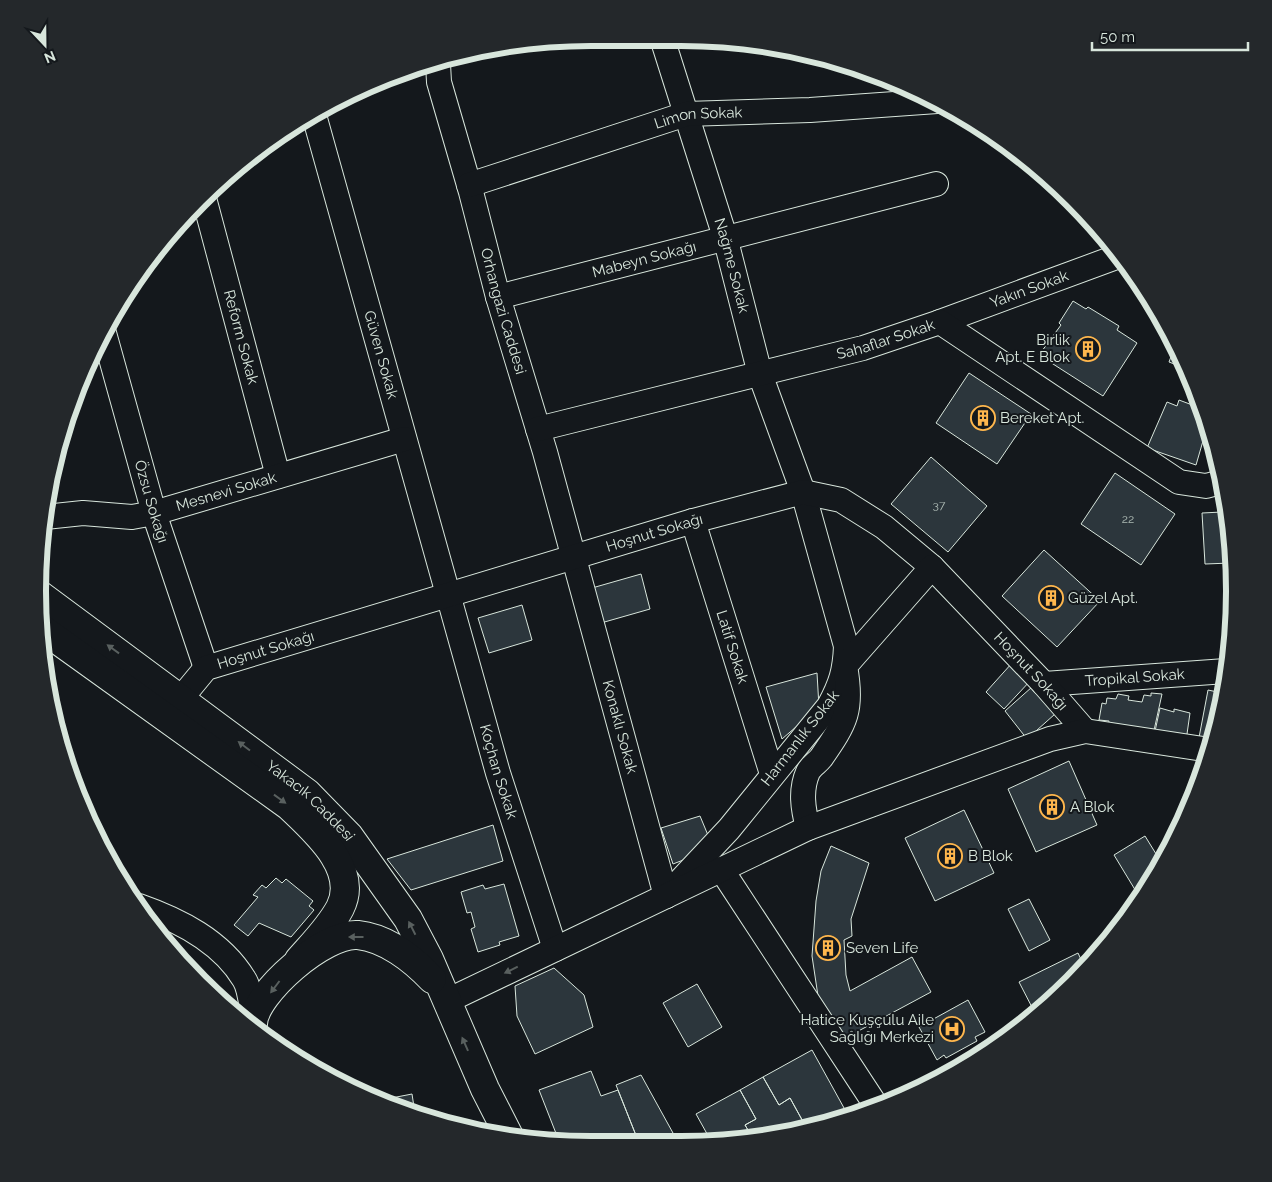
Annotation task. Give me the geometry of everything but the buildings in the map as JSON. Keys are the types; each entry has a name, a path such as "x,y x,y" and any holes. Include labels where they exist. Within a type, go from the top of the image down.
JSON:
{"main road":[{"name":"Yakacık Caddesi","path":"46,600 289,806 314,830 336,858 344,878 345,894 341,908 299,960"},
{"name":"Yakacık Caddesi","path":"48,632 173,708 307,794 343,830 403,911 444,994 485,1089 499,1127"},
{"path":"254,1019 278,983 299,960 331,942 356,935 376,940 407,956 444,994"},
{"name":"Yakacık Caddesi","path":"485,1089 506,1129"}],"street":[{"name":"Nağme Sokak","path":"665,46 725,237 760,374 803,492"},
{"name":"Orhangazi Caddesi","path":"438,68 439,82 469,185 498,297 574,557"},
{"name":"Limon Sokak","path":"469,185 686,114 810,110 917,100"},
{"name":"Güven Sokak","path":"316,121 447,594"},
{"name":"Mabeyn Sokağı","path":"498,297 936,184"},
{"name":"Reform Sokak","path":"206,206 278,476"},
{"name":"Yakın Sokak","path":"940,322 1113,258"},
{"name":"Sahaflar Sokak","path":"538,429 863,348 940,322 1179,482 1206,486 1215,484"},
{"name":"Özsu Sokağı","path":"106,342 154,513 206,668"},
{"name":"Mesnevi Sokak","path":"52,516 83,513 132,517 154,513 404,439"},
{"name":"Hoşnut Sokağı","path":"173,708 206,668 693,521 803,492 841,500 884,527 932,567 1044,684 1084,731"},
{"name":"Harmanlık Sokak","path":"666,896 729,829 828,706 841,684 845,666 846,646 803,492"},
{"name":"Latif Sokak","path":"693,521 776,769"},
{"name":"Konaklı Sokak","path":"574,557 666,896"},
{"path":"808,828 802,804 804,785 809,770 819,760 842,726 848,709 850,691 845,666 932,567"},
{"name":"Koçhan Sokak","path":"447,594 501,782 555,949"},
{"name":"Tropikal Sokak","path":"1044,684 1219,671"},
{"path":"444,994 555,949 808,828 1050,739 1084,731 1202,749"},
{"path":"776,769 819,760"},
{"path":"721,869 873,1100"},
{"path":"150,911 187,927 215,945 244,980 252,1018"}],"place":[{"name":"Birlik Apt. E Blok","path":"1088,349"},
{"name":"Bereket Apt.","path":"983,418"},
{"name":"Güzel Apt.","path":"1051,598"},
{"name":"A Blok","path":"1052,807"},
{"name":"B Blok","path":"950,856"},
{"name":"Seven Life","path":"828,948"},
{"name":"Hatice Kuşçulu Aile Sağlığı Merkezi","path":"952,1029"}]}
